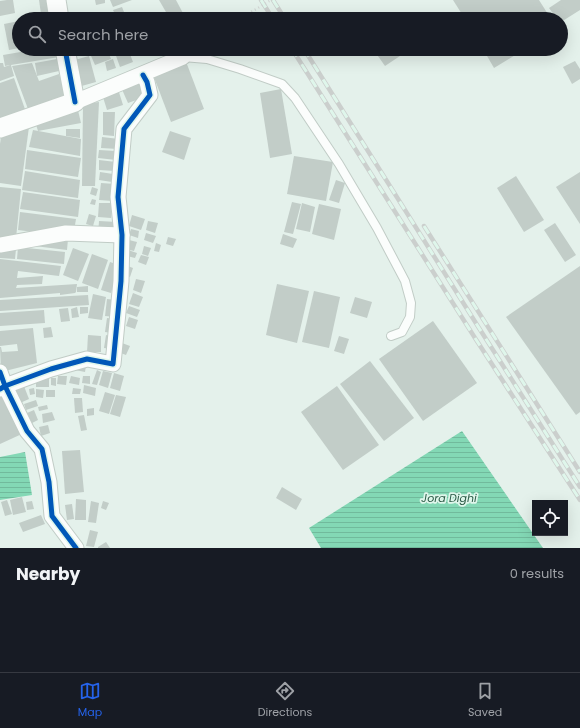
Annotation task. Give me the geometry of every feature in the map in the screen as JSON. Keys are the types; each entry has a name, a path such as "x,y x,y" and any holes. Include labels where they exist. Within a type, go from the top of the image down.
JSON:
{"street":[{"path":"56,0 58,12"},
{"path":"66,56 76,102"},
{"path":"0,128 76,102 183,57"},
{"path":"76,548 52,516 49,482 42,449 27,431 2,382 87,360 113,364 121,280 122,235 118,197 124,129 150,95 147,82 143,75"},
{"path":"0,245 66,233 122,235"}],"lane":[{"path":"183,57 207,59 282,84 295,98 342,170 377,228 405,280 411,303 410,318 402,332 391,336"}],"path":[{"path":"252,12 271,0"}],"water":[{"name":"Jora Dighi","path":"462,431 532,532 532,536 535,536 543,548 321,548 309,528"},
{"path":"25,452 32,495 0,500 0,457"}],"building":[{"path":"13,0 15,12 0,16 0,1"},
{"path":"39,0 48,0 50,12 41,12"},
{"path":"95,0 105,0 105,3 96,5"},
{"path":"110,0 132,0 113,7"},
{"path":"159,0 176,0 182,12 166,12"},
{"path":"453,0 539,0 547,12 461,12"},
{"path":"561,0 580,0 580,10 568,18 568,12 552,12 549,8"},
{"path":"122,7 124,12 114,12 113,10"},
{"path":"12,22 12,49 9,50 4,24"},
{"path":"12,53 12,56 59,57 11,65 14,76 0,81 0,63 3,63 4,67 10,65 5,66 3,55"},
{"path":"89,56 96,82 78,87 71,61"},
{"path":"91,56 110,56 111,59 95,65"},
{"path":"116,56 131,56 133,62 120,67"},
{"path":"378,56 400,56 385,66"},
{"path":"487,56 514,56 494,68"},
{"path":"57,59 59,71 37,76 35,63"},
{"path":"113,59 116,68 107,71 105,62"},
{"path":"185,59 204,109 171,122 152,72"},
{"path":"575,61 580,69 580,79 572,84 563,67"},
{"path":"32,63 39,81 59,74 66,96 28,109 12,66"},
{"path":"14,78 26,112 0,122 0,83"},
{"path":"138,78 145,97 128,103 120,85"},
{"path":"118,89 123,105 107,110 102,94"},
{"path":"281,89 292,154 270,158 260,93"},
{"path":"99,102 95,186 82,186 83,104"},
{"path":"77,106 81,123 38,131 34,118"},
{"path":"103,112 115,112 114,136 103,135"},
{"path":"29,127 21,186 0,183 0,144 2,130"},
{"path":"66,129 80,129 80,138 66,136"},
{"path":"33,130 81,139 80,156 29,147"},
{"path":"170,131 191,138 184,160 162,152"},
{"path":"102,137 119,139 118,149 101,148"},
{"path":"27,150 81,158 78,177 25,169"},
{"path":"99,150 116,151 116,160 98,158"},
{"path":"294,156 333,162 326,201 287,194"},
{"path":"99,160 116,162 115,171 99,170"},
{"path":"25,171 80,180 78,198 22,190"},
{"path":"100,172 113,174 112,182 99,180"},
{"path":"580,172 580,224 556,187"},
{"path":"516,176 544,220 524,232 497,188"},
{"path":"336,180 345,183 339,203 329,200"},
{"path":"101,183 115,184 113,201 99,200"},
{"path":"0,187 21,189 15,248 0,246"},
{"path":"92,187 98,189 96,196 90,194"},
{"path":"23,192 80,200 78,217 20,209"},
{"path":"92,199 96,200 95,205 90,204"},
{"path":"292,202 301,204 293,234 284,232"},
{"path":"99,203 112,203 111,218 98,217"},
{"path":"302,203 315,207 310,232 296,229"},
{"path":"319,204 341,209 334,240 312,234"},
{"path":"20,212 76,219 73,237 18,230"},
{"path":"89,214 96,216 93,226 86,224"},
{"path":"132,215 145,219 141,230 129,226"},
{"path":"99,221 117,222 116,235 98,235"},
{"path":"148,221 158,223 155,233 146,230"},
{"path":"555,223 576,255 565,262 544,230"},
{"path":"131,229 139,231 138,238 129,235"},
{"path":"20,233 68,239 67,250 18,244"},
{"path":"146,233 156,236 153,243 144,240"},
{"path":"283,234 297,239 293,248 280,244"},
{"path":"168,237 176,239 173,246 166,244"},
{"path":"129,240 137,242 134,251 126,249"},
{"path":"156,243 161,245 159,252 154,251"},
{"path":"144,246 151,248 148,256 142,254"},
{"path":"0,247 16,249 15,259 0,258"},
{"path":"18,247 65,252 64,264 17,259"},
{"path":"73,248 89,254 78,281 63,275"},
{"path":"125,249 137,253 135,258 123,255"},
{"path":"92,254 108,260 98,289 82,283"},
{"path":"141,255 149,257 146,265 138,262"},
{"path":"0,259 61,266 59,276 18,271 17,278 43,276 42,284 17,285 16,288 77,284 76,292 60,295 60,293 0,298"},
{"path":"110,262 119,265 111,293 101,290"},
{"path":"125,265 133,268 130,277 122,275"},
{"path":"580,266 580,412 576,415 506,317"},
{"path":"136,279 145,281 141,293 133,290"},
{"path":"277,284 309,291 297,343 266,335"},
{"path":"88,286 88,292 77,292 77,287"},
{"path":"314,291 340,297 329,348 302,342"},
{"path":"133,293 143,297 139,307 129,304"},
{"path":"93,294 106,297 102,320 88,318"},
{"path":"88,295 89,305 0,311 0,300"},
{"path":"355,297 372,302 367,318 350,313"},
{"path":"107,299 116,300 115,317 105,316"},
{"path":"129,306 140,310 137,317 126,313"},
{"path":"77,307 79,317 72,318 71,309"},
{"path":"80,307 88,307 88,313 80,314"},
{"path":"68,308 70,321 61,322 59,309"},
{"path":"44,310 45,323 0,326 0,313"},
{"path":"129,317 138,320 135,329 126,326"},
{"path":"107,318 115,319 112,333 105,332"},
{"path":"433,321 477,383 423,421 379,359"},
{"path":"51,327 53,337 44,338 43,328"},
{"path":"33,328 37,363 1,372 0,347 2,352 18,351 17,344 0,346 0,331"},
{"path":"88,335 101,336 101,352 87,352"},
{"path":"106,335 114,337 111,349 104,348"},
{"path":"339,336 349,339 344,354 334,351"},
{"path":"122,343 130,346 126,355 118,352"},
{"path":"370,361 414,418 384,441 340,384"},
{"path":"86,366 85,372 75,370"},
{"path":"97,370 101,372 97,385 92,384"},
{"path":"103,371 112,373 108,388 99,385"},
{"path":"114,373 124,376 120,391 110,388"},
{"path":"58,376 67,376 66,385 57,384"},
{"path":"71,376 80,378 79,385 69,383"},
{"path":"83,376 90,376 90,384 82,383"},
{"path":"36,378 49,378 49,387 36,387"},
{"path":"51,378 56,378 56,386 51,385"},
{"path":"22,381 29,399 20,403 13,384"},
{"path":"84,385 96,388 95,396 83,393"},
{"path":"337,386 379,445 343,470 301,412"},
{"path":"34,388 35,394 30,395 29,389"},
{"path":"73,388 81,389 80,394 72,394"},
{"path":"36,389 44,390 43,398 36,397"},
{"path":"46,390 55,390 55,397 46,397"},
{"path":"105,392 115,395 109,414 99,411"},
{"path":"5,394 24,433 0,444 0,396"},
{"path":"116,395 126,397 120,417 110,414"},
{"path":"74,398 82,398 83,412 75,413"},
{"path":"36,400 38,406 26,410 24,404"},
{"path":"47,405 48,409 39,411 38,407"},
{"path":"94,408 94,415 87,416 87,409"},
{"path":"34,410 38,420 32,423 27,413"},
{"path":"52,412 55,420 43,423 42,414"},
{"path":"84,415 87,430 81,431 78,416"},
{"path":"48,425 50,433 41,436 39,427"},
{"path":"80,450 84,492 65,494 62,451"},
{"path":"282,487 302,499 296,510 276,498"},
{"path":"22,497 26,512 13,515 10,500"},
{"path":"76,499 86,500 86,520 75,520"},
{"path":"7,500 12,514 5,516 1,502"},
{"path":"32,501 34,509 27,510 26,502"},
{"path":"91,501 99,503 96,523 88,522"},
{"path":"103,501 109,503 106,510 101,508"},
{"path":"72,504 74,519 67,520 65,505"},
{"path":"41,515 45,524 23,532 19,523"},
{"path":"90,530 98,532 94,547 86,546"},
{"path":"106,542 110,548 98,548 98,547"}],"railway":[{"path":"261,0 269,12"},
{"path":"273,0 281,12"},
{"path":"296,56 475,338 580,500"},
{"path":"308,56 580,487"},
{"path":"424,226 580,472"}],"cycle path":[{"path":"66,56 75,102"},
{"path":"0,389 51,369 87,359 113,364 121,281 122,235 118,197 124,129 150,95 147,82 143,75"},
{"path":"0,372 5,386 27,431 42,449 49,482 52,516 76,548"}]}
